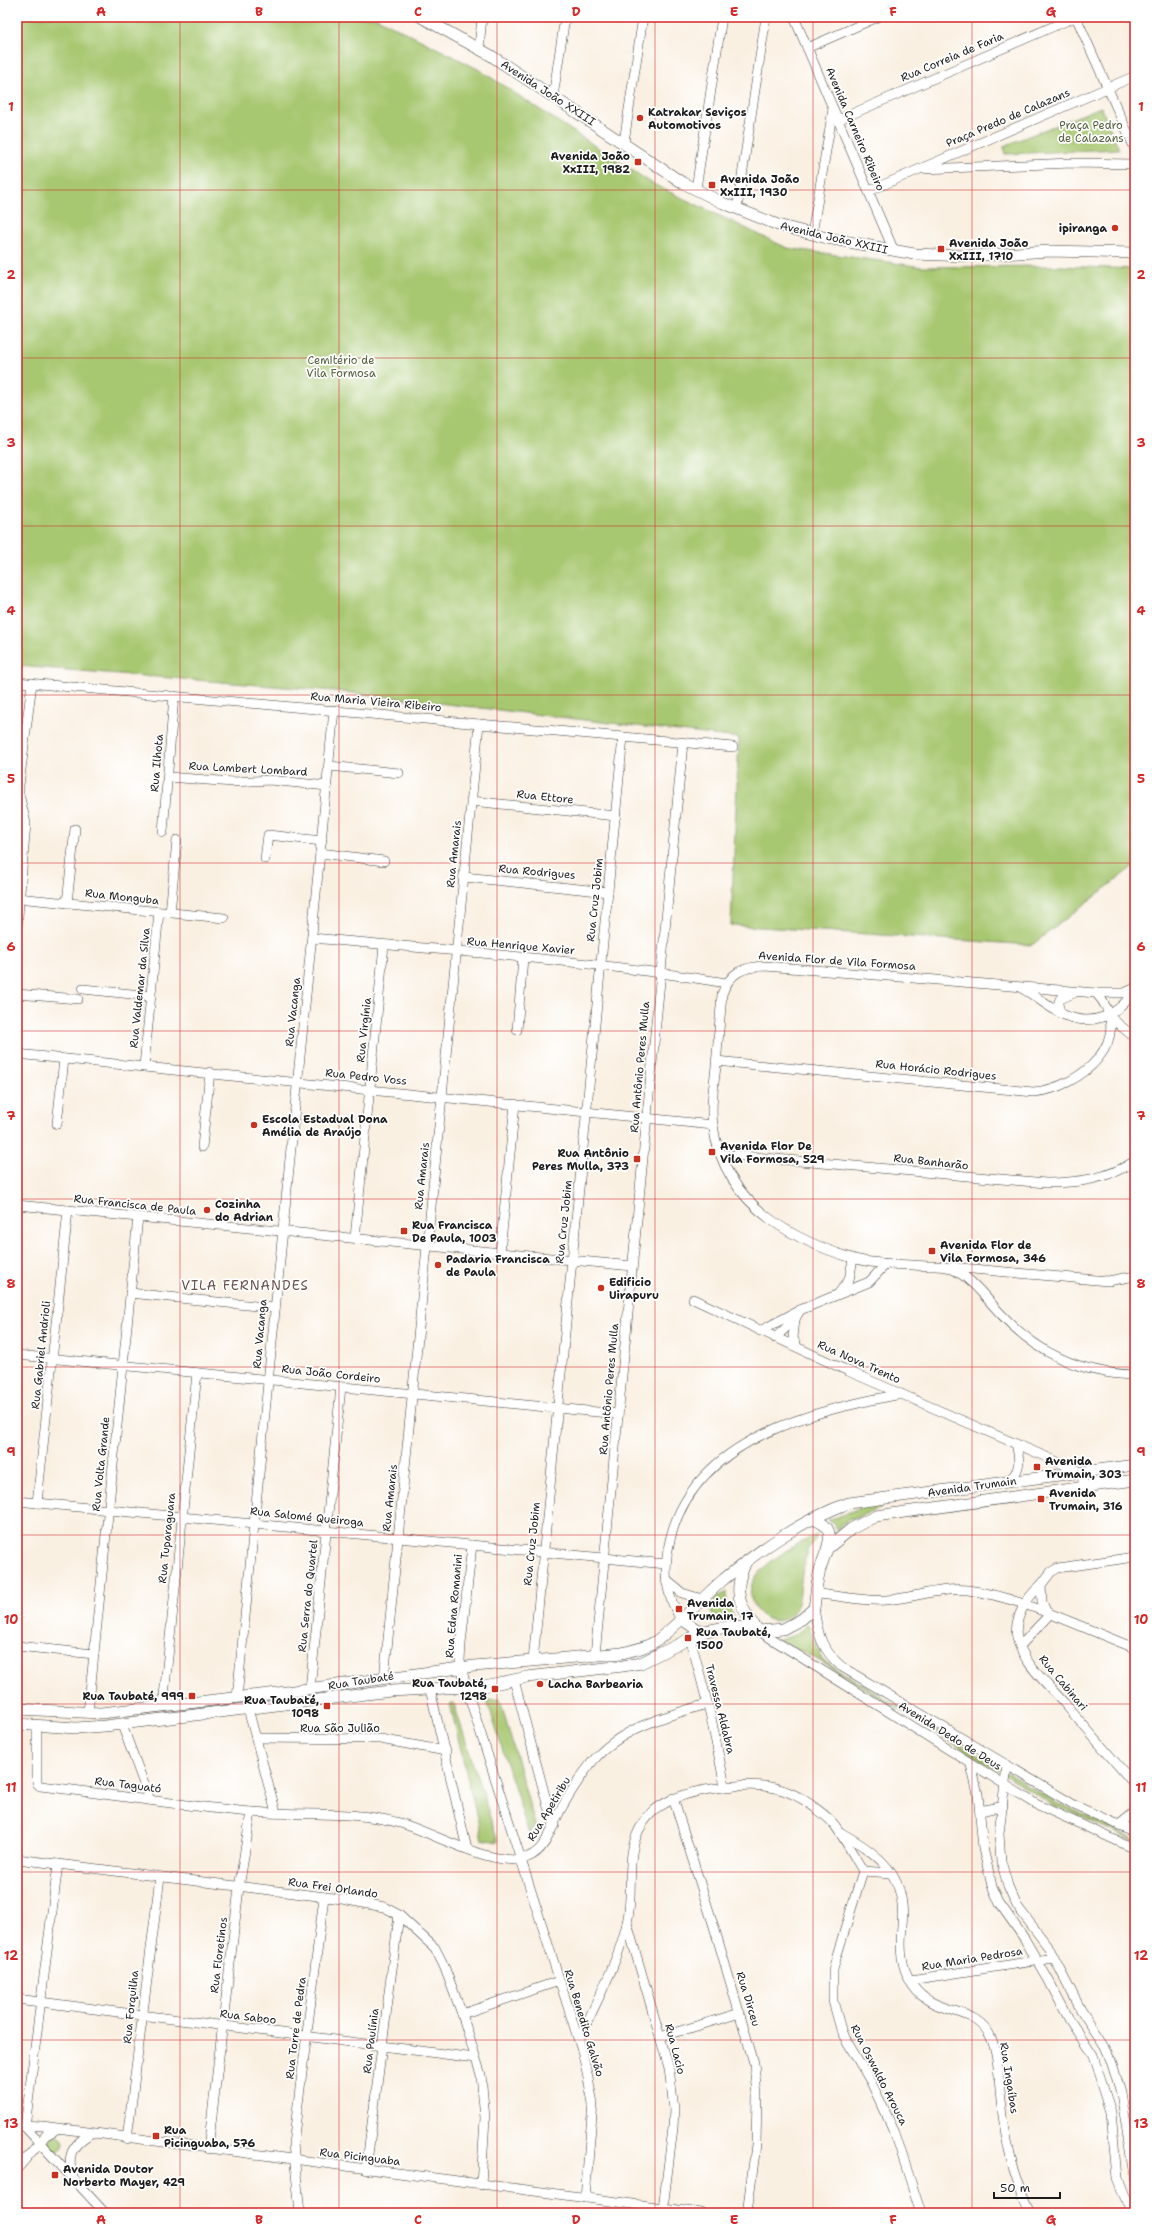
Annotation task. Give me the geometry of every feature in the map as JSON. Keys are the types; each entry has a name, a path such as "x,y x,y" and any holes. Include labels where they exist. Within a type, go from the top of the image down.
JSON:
{"main road":[{"name":"Avenida João XXIII","path":"421,17 478,48 624,142 666,173 737,209 778,225 894,252 968,256 1050,251 1135,253"},
{"name":"Avenida Trumain","path":"746,1562 780,1536 838,1506 863,1500 1135,1465"},
{"name":"Avenida Trumain","path":"828,1548 851,1529 876,1516 1135,1480"},
{"path":"812,1519 824,1524 830,1536 828,1548 819,1573 814,1608"},
{"path":"746,1562 740,1575 738,1590 741,1607 759,1631"},
{"name":"Rua Taubaté","path":"17,1709 88,1713 236,1698 462,1668 622,1653 646,1646 656,1640 746,1562"},
{"name":"Rua Taubaté","path":"17,1724 76,1728 122,1725 391,1692 466,1687 641,1663 690,1637 705,1631 732,1626 759,1631 783,1629 802,1619 814,1608"},
{"path":"680,1618 690,1626 705,1631"}],"street":[{"path":"478,48 482,17"},
{"path":"553,97 565,17"},
{"path":"624,142 643,17"},
{"path":"696,189 722,17"},
{"path":"737,209 766,17"},
{"name":"Avenida Carneiro Ribeiro","path":"794,17 894,252"},
{"path":"807,48 878,17"},
{"path":"1075,17 1135,149"},
{"name":"Rua Correia de Faria","path":"838,120 1075,17"},
{"name":"Praça Predo de Calazans","path":"869,191 1135,76"},
{"path":"812,234 833,107"},
{"path":"918,169 966,169 1078,163 1135,164"},
{"name":"Rua Maria Vieira Ribeiro","path":"17,682 733,747"},
{"path":"17,927 18,899 26,823 19,794 19,785 32,683"},
{"name":"Rua Ilhota","path":"163,832 174,696"},
{"name":"Rua Vacanga","path":"236,1698 334,710"},
{"name":"Rua Amarais","path":"384,1678 479,724"},
{"name":"Rua Cruz Jobim","path":"533,1661 623,738"},
{"name":"Rua Antônio Peres Mulla","path":"595,1655 683,743"},
{"path":"328,766 399,773"},
{"name":"Rua Lambert Lombard","path":"168,777 233,782 270,780 327,786"},
{"name":"Rua Ettore","path":"471,801 616,816"},
{"path":"67,903 75,829"},
{"path":"265,859 268,835 322,840"},
{"path":"170,913 177,840"},
{"path":"320,853 384,861"},
{"name":"Rua Rodrigues","path":"464,877 608,892"},
{"name":"Rua Monguba","path":"18,899 224,918"},
{"name":"Rua Valdemar da Silva","path":"144,1066 160,912"},
{"name":"Rua Henrique Xavier","path":"312,938 601,965 660,972 726,983"},
{"name":"Rua Virgínia","path":"355,1238 384,945"},
{"path":"516,1030 523,958"},
{"name":"Avenida Flor de Vila Formosa","path":"726,983 734,973 742,969 765,966 1078,992 1118,993 1135,989"},
{"path":"726,983 722,994 712,1106 713,1124 720,1154 736,1185 744,1196 767,1218 809,1242 853,1259 1108,1281 1135,1276"},
{"name":"Avenida Flor de Vila Formosa","path":"1020,987 1061,1014 1079,1020 1089,1021 1109,1016"},
{"path":"83,989 151,996"},
{"path":"1109,1016 1124,1006 1135,989"},
{"path":"1061,1014 1058,1005 1060,1000 1078,992"},
{"path":"1096,993 1105,1004 1109,1016 1135,1038"},
{"path":"17,994 78,999"},
{"name":"Rua Horácio Rodrigues","path":"716,1061 1033,1092 1048,1091 1076,1078 1099,1059 1106,1049 1110,1034 1109,1016"},
{"name":"Rua Pedro Voss","path":"17,1054 210,1072 442,1098 713,1124"},
{"path":"57,1124 64,1059"},
{"path":"202,1147 210,1072"},
{"path":"500,1252 515,1104"},
{"name":"Rua Banharão","path":"720,1154 965,1177 1052,1183 1070,1183 1090,1180 1107,1175 1135,1161"},
{"name":"Rua Francisca de Paula","path":"17,1205 632,1266"},
{"name":"Rua Gabriel Andrioli","path":"37,1503 68,1210"},
{"name":"Rua Volta Grande","path":"88,1713 138,1217"},
{"path":"838,1294 849,1280 853,1259"},
{"path":"760,1331 800,1310 869,1282 887,1263"},
{"path":"950,1267 969,1281 1016,1329 1042,1349 1069,1363 1089,1370 1135,1374"},
{"path":"130,1293 275,1308"},
{"name":"Rua Nova Trento","path":"693,1299 775,1338 1081,1472"},
{"path":"775,1338 795,1319 800,1310"},
{"path":"795,1319 793,1338 797,1347"},
{"name":"Rua João Cordeiro","path":"17,1355 618,1414"},
{"name":"Rua Tuparaguara","path":"163,1706 181,1516 197,1373"},
{"name":"Rua Serra do Quartel","path":"310,1689 341,1387"},
{"path":"680,1618 672,1604 666,1580 667,1552 673,1530 689,1495 705,1476 734,1451 772,1431 802,1418 829,1409 901,1394"},
{"path":"1003,1483 1015,1475 1019,1468 1016,1444"},
{"path":"1081,1472 1084,1486"},
{"name":"Rua Salomé Queiroga","path":"17,1501 666,1564"},
{"name":"Rua Edna Romanini","path":"466,1687 462,1668 461,1644 472,1545"},
{"name":"Rua Cabinari","path":"1135,1557 1058,1568 1051,1572 1041,1586 1031,1594 1024,1605 1017,1631 1020,1646 1035,1670 1135,1785"},
{"path":"666,1580 682,1593 702,1599"},
{"path":"1041,1586 1042,1602 1049,1613"},
{"path":"816,1594 886,1600 953,1589 969,1590 1049,1613 1135,1648"},
{"name":"Avenida Dedo de Deus","path":"814,1608 822,1644 842,1667 1076,1806 1135,1832"},
{"path":"1020,1646 1049,1613"},
{"name":"Avenida Dedo de Deus","path":"759,1631 971,1765 1036,1804 1135,1849"},
{"name":"Travessa Aldabra","path":"690,1637 707,1704 725,1786"},
{"path":"17,1646 94,1654"},
{"path":"514,1680 548,1807 555,1825"},
{"name":"Rua Benedito Galvão","path":"466,1687 520,1860 579,2040 590,2085 593,2103 586,2198"},
{"path":"430,1689 446,1751 467,1849"},
{"name":"Rua Apetiribu","path":"520,1860 535,1854 555,1825 560,1811 586,1771 606,1749 632,1731 651,1722 707,1704"},
{"path":"248,1710 276,1813 381,1819 419,1829 467,1849 496,1857 520,1860"},
{"name":"Rua Taguató","path":"37,1725 38,1786 251,1812 276,1813"},
{"path":"122,1725 150,1800"},
{"name":"Rua São Julião","path":"256,1738 380,1739 446,1751"},
{"path":"971,1765 978,1794 983,1848 992,1886 1000,1904 1037,1960 1069,2019 1085,2042 1098,2070 1111,2112 1118,2178 1131,2213"},
{"path":"1007,1765 1006,1786 999,1834 1001,1861 1008,1886 1017,1906 1038,1932 1054,1958 1081,2010 1103,2043 1112,2063 1121,2093 1135,2182"},
{"path":"579,2040 610,1971 627,1923 629,1877 633,1848 638,1833 648,1817 673,1798 689,1792 725,1786 752,1784 784,1789 804,1799 822,1813 840,1832 865,1872"},
{"name":"Rua Dirceu","path":"673,1798 740,2013 754,2063 757,2096 756,2145 747,2213"},
{"path":"980,1811 1003,1806"},
{"name":"Rua Floretinos","path":"208,2149 240,1888 251,1812"},
{"path":"1119,1825 1135,1812"},
{"name":"Rua Ingaíbas","path":"840,1832 866,1847 880,1859 899,1885 903,1902 900,1955 910,1980 921,1996 939,2007 970,2016 987,2029 992,2041 997,2065 1011,2164 1020,2190 1031,2213"},
{"path":"858,1862 858,1856 866,1847"},
{"name":"Rua Frei Orlando","path":"17,1858 240,1888 368,1903 384,1907 399,1915 435,1948 462,2014 481,2075 485,2118 481,2185"},
{"path":"865,1872 878,1865 880,1859"},
{"path":"58,1864 40,2002 21,2126 40,2143 105,2213"},
{"path":"865,1872 891,1873"},
{"name":"Rua Oswaldo Arouca","path":"865,1872 837,1955 834,1970 833,2001 842,2033 871,2082 895,2133 921,2213"},
{"name":"Rua Forquilha","path":"127,2139 160,1877"},
{"name":"Rua Torre de Pedra","path":"300,2213 293,2144 324,1897"},
{"name":"Rua Paulínia","path":"366,2170 399,1915"},
{"name":"Rua Lacio","path":"627,1923 669,2068 674,2109 662,2208"},
{"name":"Rua Maria Pedrosa","path":"910,1980 1054,1958"},
{"path":"462,2014 559,1981"},
{"name":"Rua Saboo","path":"17,1999 475,2058"},
{"path":"660,2037 740,2013"},
{"name":"Rua Picinguaba","path":"21,2126 58,2129 701,2213"},
{"path":"17,2169 46,2135 58,2129"},
{"path":"76,2182 70,2168 69,2156 78,2142 90,2134"}],"green space":[{"name":"Cemitério de Vila Formosa","path":"17,17 375,17 478,69 653,184 787,248 923,267 1060,266 1135,269 1135,865 1032,945 731,925 739,738 335,691 17,666"},
{"name":"Praça Pedro de Calazans","path":"1101,107 1119,149 1005,154 1004,146"},
{"path":"879,1504 880,1509 848,1520 836,1530 834,1524 828,1520 865,1506"},
{"path":"817,1535 805,1559 798,1604 795,1610 788,1617 779,1621 771,1620 763,1616 757,1611 752,1603 752,1584 756,1577 762,1569 780,1555"},
{"path":"727,1591 727,1603 736,1622 718,1621 711,1611 714,1601"},
{"path":"808,1624 822,1660 1054,1801 1135,1839 1135,1841 1052,1804 820,1661 779,1640 795,1635"},
{"path":"500,1699 535,1825 529,1834 487,1700"},
{"path":"450,1704 454,1704 498,1842 482,1839"},
{"path":"53,2135 59,2135 64,2140 62,2149 59,2151 53,2151 48,2146 48,2140"}],"place":[{"name":"Katrakar Seviços Automotivos","path":"640,118"},
{"name":"Avenida João XxIII, 1982","path":"638,162"},
{"name":"Avenida João XxIII, 1930","path":"712,185"},
{"name":"ipiranga","path":"1115,228"},
{"name":"Avenida João XxIII, 1710","path":"941,249"},
{"name":"Escola Estadual Dona Amélia de Araújo","path":"254,1125"},
{"name":"Avenida Flor De Vila Formosa, 529","path":"712,1152"},
{"name":"Rua Antônio Peres Mulla, 373","path":"637,1159"},
{"name":"Cozinha do Adrian","path":"207,1210"},
{"name":"Rua Francisca De Paula, 1003","path":"404,1231"},
{"name":"Avenida Flor de Vila Formosa, 346","path":"932,1251"},
{"name":"Padaria Francisca de Paula","path":"438,1265"},
{"name":"Edificio Uirapuru","path":"601,1288"},
{"name":"Avenida Trumain, 303","path":"1037,1467"},
{"name":"Avenida Trumain, 316","path":"1041,1499"},
{"name":"Avenida Trumain, 17","path":"679,1609"},
{"name":"Rua Taubaté, 1500","path":"688,1638"},
{"name":"Lacha Barbearia","path":"540,1684"},
{"name":"Rua Taubaté, 1298","path":"495,1689"},
{"name":"Rua Taubaté, 999","path":"192,1696"},
{"name":"Rua Taubaté, 1098","path":"327,1706"},
{"name":"Rua Picinguaba, 576","path":"156,2136"},
{"name":"Avenida Doutor Norberto Mayer, 429","path":"55,2175"}],"district":[{"name":"VILA FERNANDES","path":"245,1285"}]}
